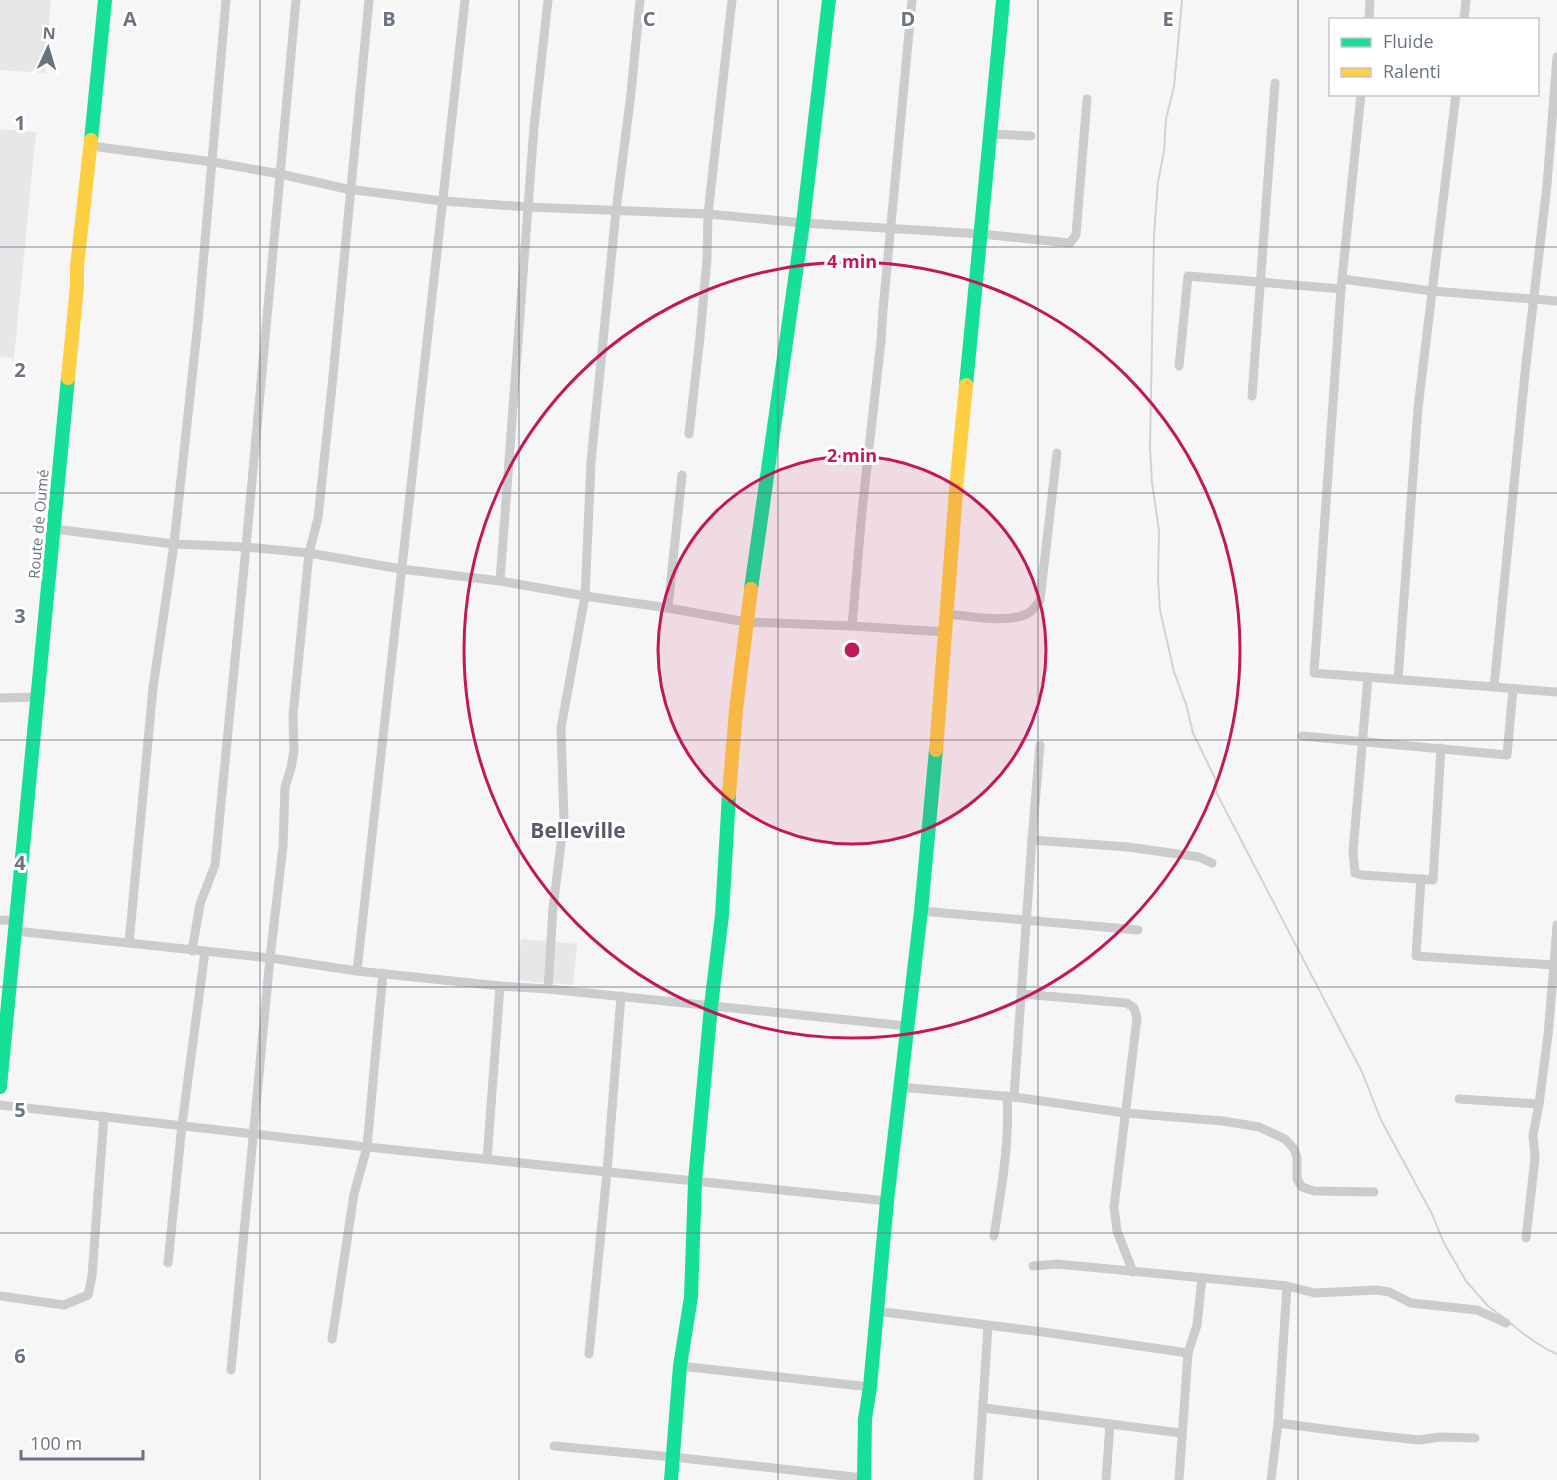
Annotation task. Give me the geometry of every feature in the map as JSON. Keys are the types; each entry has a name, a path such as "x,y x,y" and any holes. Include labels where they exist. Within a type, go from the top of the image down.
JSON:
{"street":[{"name":"Route de Oumé","path":"0,1087 77,286 77,266 105,0"},
{"path":"129,944 153,688 174,544 199,310 226,0"},
{"path":"192,951 200,904 215,865 297,0"},
{"path":"231,1370 270,958 283,846 285,787 294,751 292,716 309,552 318,518 369,0"},
{"path":"357,971 465,0"},
{"path":"500,581 534,127 548,0"},
{"path":"548,988 552,908 564,820 561,728 585,597 591,462 640,0"},
{"path":"689,434 707,259 708,214 732,0"},
{"path":"670,1480 680,1366 691,1297 695,1181 722,915 736,710 746,622 802,223 829,0"},
{"path":"852,626 912,0"},
{"path":"554,1446 864,1479 865,1419 870,1387 886,1201 921,911 948,614 957,478 1003,0"},
{"path":"1369,18 1370,0"},
{"path":"1464,18 1466,0"},
{"path":"1494,687 1547,184 1557,57"},
{"path":"1251,396 1275,82"},
{"path":"1361,96 1341,284 1314,673 1557,692"},
{"path":"1398,678 1418,408 1456,96"},
{"path":"91,146 213,162 350,190 442,201 708,214 802,223 981,234 1070,243 1076,235 1087,99"},
{"path":"990,134 1031,136"},
{"path":"1179,366 1188,276 1341,284 1557,301"},
{"path":"948,614 1019,618 1032,611 1040,600 1057,453"},
{"path":"668,608 682,475"},
{"path":"54,529 174,544 309,552 401,569 500,581 585,597 668,608 746,622 852,626 946,633"},
{"path":"1368,676 1353,852 1355,873 1433,880 1441,748"},
{"path":"1302,736 1507,755 1513,689"},
{"path":"0,698 38,697"},
{"path":"994,1236 1022,994 1040,745"},
{"path":"1032,840 1128,847 1199,857 1212,863"},
{"path":"1422,879 1416,956 1554,965"},
{"path":"921,911 1138,930"},
{"path":"0,920 16,926 129,944 270,958 357,971 500,986 548,988 907,1026"},
{"path":"1526,1238 1535,1158 1533,1135 1553,1036 1557,925"},
{"path":"168,1263 182,1125 205,951"},
{"path":"332,1339 354,1194 367,1147 383,973"},
{"path":"487,1159 500,986"},
{"path":"1022,994 1126,1003 1134,1008 1137,1018 1114,1207 1117,1231 1132,1272"},
{"path":"589,1354 621,996"},
{"path":"899,1087 1011,1096 1125,1113 1223,1121 1258,1127 1285,1139 1294,1149 1297,1156 1297,1179 1302,1187 1314,1191 1374,1192"},
{"path":"1459,1099 1539,1104"},
{"path":"0,1105 367,1147 886,1201"},
{"path":"0,1296 64,1305 88,1295 92,1276 104,1116"},
{"path":"1033,1266 1057,1264 1287,1287 1315,1293 1377,1290 1389,1292 1411,1303 1477,1310 1506,1323"},
{"path":"1179,1480 1188,1353 1197,1325 1202,1278"},
{"path":"1270,1480 1278,1423 1287,1287"},
{"path":"876,1311 1188,1353"},
{"path":"978,1480 988,1326"},
{"path":"680,1366 870,1387"},
{"path":"984,1408 1181,1433"},
{"path":"1278,1423 1419,1440 1440,1437 1474,1437"},
{"path":"1106,1480 1110,1424"}],"shaded area":[{"path":"0,0 51,0 45,73 0,70"},
{"path":"0,129 36,132 14,358 0,357"},
{"path":"521,939 577,944 573,985 517,980"}],"waterway":[{"path":"1182,0 1174,87 1166,119 1154,234 1150,448 1159,531 1160,610 1174,672 1186,704 1193,733 1215,778 1217,794 1362,1072 1381,1120 1466,1281 1488,1306 1504,1318"},
{"path":"1508,1321 1538,1344 1557,1354"}],"traffic: fast":[{"path":"91,140 105,0"},
{"path":"751,589 803,223 829,0"},
{"path":"966,385 1003,0"},
{"path":"0,1087 68,378"},
{"path":"864,1480 865,1419 887,1201 921,911 936,750"},
{"path":"671,1480 680,1366 691,1297 695,1181 722,915 729,794"}],"traffic: slow":[{"path":"68,378 77,266 91,140"},
{"path":"936,750 966,385"},
{"path":"729,794 736,710 751,589"}],"district":[{"name":"Belleville","path":"578,830"}]}
